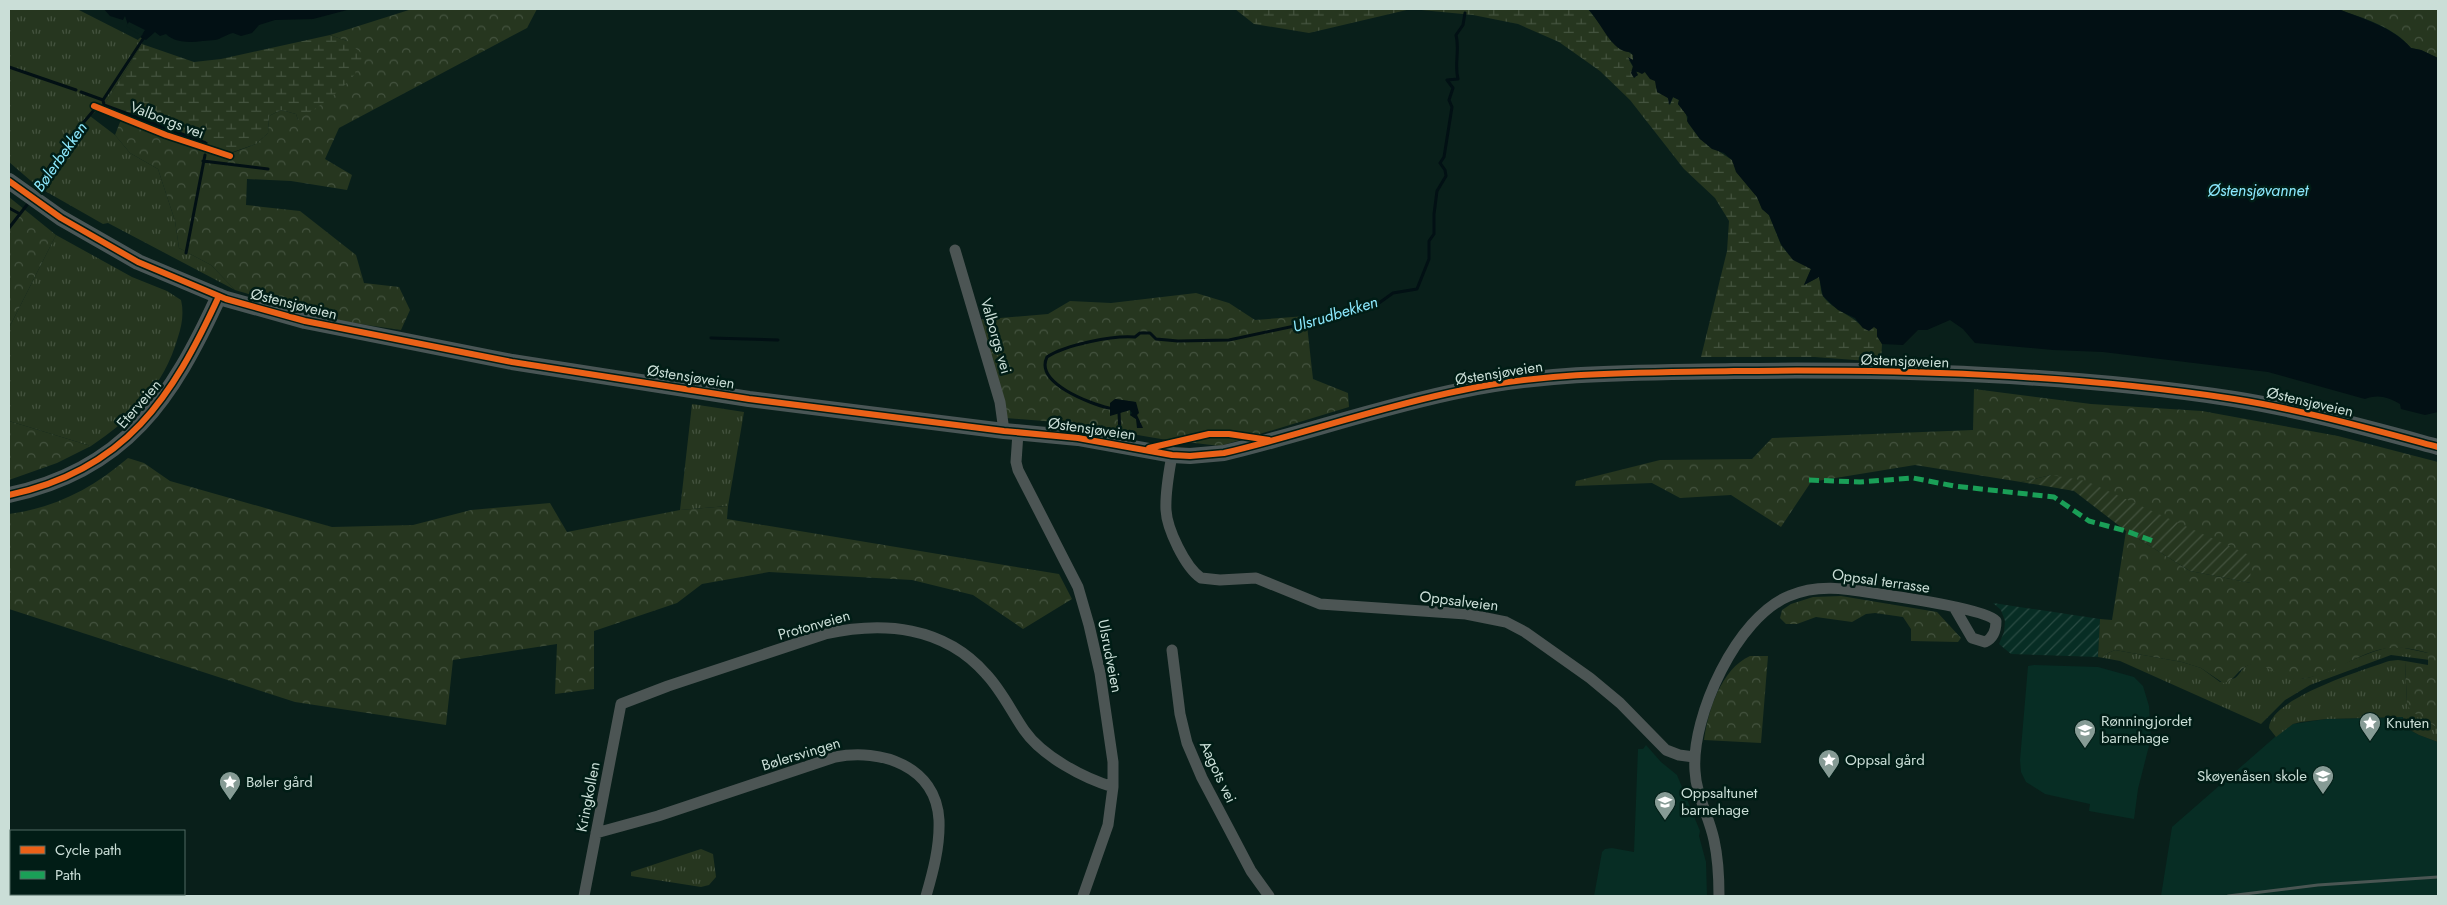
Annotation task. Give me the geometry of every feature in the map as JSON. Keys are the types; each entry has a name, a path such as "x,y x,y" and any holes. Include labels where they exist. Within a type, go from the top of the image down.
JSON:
{"main road":[{"name":"Østensjøveien","path":"9,181 31,198 138,262 214,294 279,315 329,327 512,362 749,399 1011,432 1078,438 1172,455 1190,456 1224,453 1463,389 1532,379 1612,374 1778,371 1964,375 2070,382 2191,394 2272,406 2438,447"},
{"name":"Eterveien","path":"9,495 60,480 92,464 119,445 155,409 170,390 192,349 214,294"}],"street":[{"name":"Valborgs vei","path":"955,250 1000,402 1011,432"},
{"name":"Ulsrudveien","path":"1011,432 1018,470 1069,569 1086,612 1100,673 1113,762 1113,787 1108,825 1083,896"},
{"name":"Oppsalveien","path":"1172,455 1167,499 1168,518 1183,558 1202,578 1256,578 1320,604 1466,614 1506,622 1526,632 1590,678 1620,703 1666,750 1678,756 1694,757"},
{"name":"Oppsal terrasse","path":"1694,757 1698,728 1714,686 1749,627 1761,614 1781,600 1813,588 1836,588 1954,608"},
{"name":"Protonveien","path":"621,704 668,686 825,634 861,627 909,630 936,639 958,651 985,672 1034,742 1081,775 1113,787"},
{"name":"Aagots vei","path":"1172,650 1181,722 1187,743 1202,778 1238,847 1269,896"},
{"name":"Kringkollen","path":"584,896 621,704"},
{"name":"Bølersvingen","path":"596,834 658,816 835,757 849,754 884,756 898,762 917,775 936,800 939,836 926,896"},
{"path":"1694,757 1699,794 1714,839 1719,896"}],"shaded area":[{"path":"1993,603 2100,619 2098,657 2011,654 1999,644 2004,632 2005,621 2001,610"},
{"name":"Rønningjordet barnehage","path":"2028,666 2098,667 2134,677 2143,686 2149,706 2151,738 2138,789 2134,819 2089,811 2090,804 2045,794 2026,782 2021,772 2020,760"},
{"name":"Skøyenåsen skole","path":"2403,717 2403,726 2419,735 2438,742 2438,896 2161,896 2172,827 2283,730 2293,724 2326,719"},
{"name":"Oppsaltunet barnehage","path":"1646,745 1661,762 1677,775 1700,831 1699,836 1706,862 1707,896 1594,896 1602,852 1605,849 1612,848 1634,852 1638,749 1643,749"}],"green space":[{"path":"9,9 77,9 138,40 140,37 143,39 142,44 104,105 90,116 115,135 130,153 158,169 175,221 179,248 211,265 235,290 108,223 103,224 38,187 9,162"},
{"path":"412,9 537,9 527,28 339,128 325,159 352,175 347,190 291,181 247,179 246,205 300,211 356,255 364,283 399,287 410,310 401,330 339,321 235,290 211,265 179,248 175,221 158,169 130,153 115,135 122,117 182,142 224,156 256,144 268,133 269,116 281,110 296,114 298,120 347,41 330,35"},
{"path":"1235,9 1411,9 1309,33 1254,24"},
{"path":"1411,9 1588,9 1610,37 1611,41 1633,55 1633,60 1629,60 1636,72 1645,72 1655,80 1663,94 1668,98 1670,105 1673,97 1679,100 1678,104 1686,114 1688,123 1700,139 1732,160 1739,175 1757,197 1762,209 1769,215 1781,245 1789,255 1811,269 1804,285 1819,277 1822,294 1827,301 1863,328 1873,326 1877,329 1877,336 1882,344 1881,362 1815,357 1701,357 1727,251 1729,221 1715,198 1684,169 1630,100 1600,71 1559,42 1518,24 1473,15"},
{"path":"2338,9 2438,9 2438,58 2421,50 2411,48 2396,34 2378,24"},
{"path":"330,35 347,41 366,57 353,76 336,93 298,120 296,114 281,110 269,116 268,133 256,144 230,153 104,105 142,44 194,62 221,59"},
{"path":"9,197 56,235 9,328"},
{"path":"56,235 132,277 167,291 181,300 182,305 181,328 172,355 155,386 133,413 91,446 9,421 9,328"},
{"path":"1196,293 1229,303 1255,320 1306,316 1313,379 1348,393 1349,407 1220,446 1161,439 1068,423 1006,418 976,320 1048,314 1070,301 1111,303","holes":["1115,399 1135,402 1136,419 1130,415 1130,410 1119,413"]},
{"path":"1974,389 2091,404 2202,411 2338,436 2438,462 2438,728 2411,711 2407,704 2405,661 2428,665 2428,653 2407,648 2390,648 2375,651 2319,675 2301,679 2288,678 2263,666 2250,665 2243,668 2231,680 2223,683 2201,668 2182,662 2115,650 2108,653 2104,658 2098,657 2100,619 2112,620 2126,531 2190,571 2251,583 2051,475 2021,482 1915,465 1811,482 1781,527 1731,495 1680,498 1652,483 1575,486 1576,481 1660,460 1752,459 1772,438 1973,430"},
{"path":"692,404 744,412 728,506 680,510"},
{"path":"9,421 91,446 57,463 9,480"},
{"path":"128,458 144,463 170,481 332,527 413,525 471,510 550,503 567,532 680,510 728,506 727,519 1059,574 1072,599 1023,629 973,595 912,580 769,572 702,584 677,603 594,631 594,689 555,694 557,644 453,660 446,725 295,702 9,609 9,514 42,507 73,495 101,479"},
{"path":"2051,475 2086,481 2249,555 2251,583 2190,571 2126,531 2074,491 2021,482"},
{"path":"1841,596 1937,612 1961,638 1958,642 1911,641 1911,629 1903,617 1875,613 1866,614 1852,622 1816,617 1797,624 1786,624 1780,618 1782,610 1791,604 1813,597"},
{"path":"2395,646 2428,653 2430,660 2391,655 2310,685 2285,700 2261,724 2120,661 2104,658 2108,653 2115,650 2182,662 2201,668 2220,682 2235,678 2244,668 2252,664 2266,667 2286,676 2301,679 2322,673 2384,648"},
{"path":"1750,656 1768,656 1761,743 1704,740 1713,704 1724,681 1740,662"},
{"path":"2389,661 2405,661 2407,704 2438,728 2438,742 2419,735 2403,726 2403,717 2326,719 2301,722 2293,724 2276,737 2269,728 2273,717 2285,706 2301,696 2340,678"},
{"path":"701,849 713,854 716,877 709,885 701,887 631,876 631,872"}],"water":[{"path":"104,9 351,9 313,19 275,20 259,25 252,33 241,36 233,33 215,40 189,42 176,40 166,34 160,36 155,32 146,40 140,37 143,34 128,25 125,16 123,20 110,16"},
{"name":"Østensjøvannet","path":"1588,9 2338,9 2377,24 2396,34 2411,48 2421,50 2438,58 2438,412 2425,415 2401,409 2400,404 2387,398 2375,397 2365,399 2268,372 2103,352 2053,350 1975,343 1963,329 1950,320 1927,330 1918,330 1903,345 1882,344 1877,336 1877,329 1874,327 1869,331 1863,328 1855,318 1838,310 1823,296 1819,277 1804,285 1811,269 1793,260 1781,244 1769,215 1762,209 1757,197 1736,172 1732,160 1724,153 1712,149 1700,139 1687,121 1688,117 1678,104 1679,100 1673,97 1669,105 1668,98 1657,92 1655,81 1650,79 1645,72 1642,74 1636,71 1638,75 1634,78 1631,73 1633,66 1628,57 1633,60 1633,55 1630,52 1623,51 1612,42"},
{"path":"1115,399 1136,402 1139,413 1137,415 1143,428 1137,428 1136,419 1130,415 1132,413 1130,410 1110,416 1110,403"}],"pier":[{"path":"129,22 145,30 139,39 139,34 126,26"}],"waterway":[{"name":"Ulsrudbekken","path":"1109,408 1078,397 1056,384 1045,366 1047,357 1077,345 1114,338 1135,337 1140,333 1150,333 1156,339 1178,341 1229,340 1318,321 1324,316 1347,312 1370,303 1379,303 1393,293 1417,289 1429,259 1429,241 1434,234 1437,191 1446,176 1445,170 1440,163 1444,157 1452,107 1449,100 1453,88 1447,80 1458,79 1456,35 1463,25 1465,13"},
{"name":"Bølerbekken","path":"104,105 103,100 143,39"},
{"path":"9,67 76,90"},
{"path":"81,92 103,100"},
{"path":"104,105 206,143"},
{"name":"Bølerbekken","path":"34,193 51,164 63,155 72,136 94,110"},
{"path":"186,253 205,155"},
{"path":"203,161 268,169"},
{"name":"Bølerbekken","path":"9,228 30,201"},
{"path":"9,208 20,214"},
{"path":"711,338 778,340"},
{"name":"Ulsrudbekken","path":"1119,413 1120,433"}],"railway":[{"path":"2228,896 2318,885 2438,877"}],"marked path":[{"path":"1809,480 1860,482 1913,478 1954,486 2054,497 2089,521 2153,541"}],"cycle path":[{"path":"94,106 166,135 230,156"},
{"path":"9,181 61,218 138,262 226,299 305,321 512,362 749,399 1004,431 1078,438 1172,455 1190,456 1224,453 1403,404 1463,390 1530,379 1598,374 1796,371 1922,372 1984,375 2110,384 2172,391 2234,399 2286,409 2337,420 2438,447"},
{"path":"9,495 50,483 85,468 114,448 140,424 163,397 183,367 219,296"},
{"path":"1149,448 1209,434 1229,434 1269,440"}],"place":[{"name":"Knuten","path":"2370,742"},
{"name":"Rønningjordet barnehage","path":"2085,749"},
{"name":"Oppsal gård","path":"1829,779"},
{"name":"Skøyenåsen skole","path":"2323,795"},
{"name":"Bøler gård","path":"230,801"},
{"name":"Oppsaltunet barnehage","path":"1665,821"}]}
